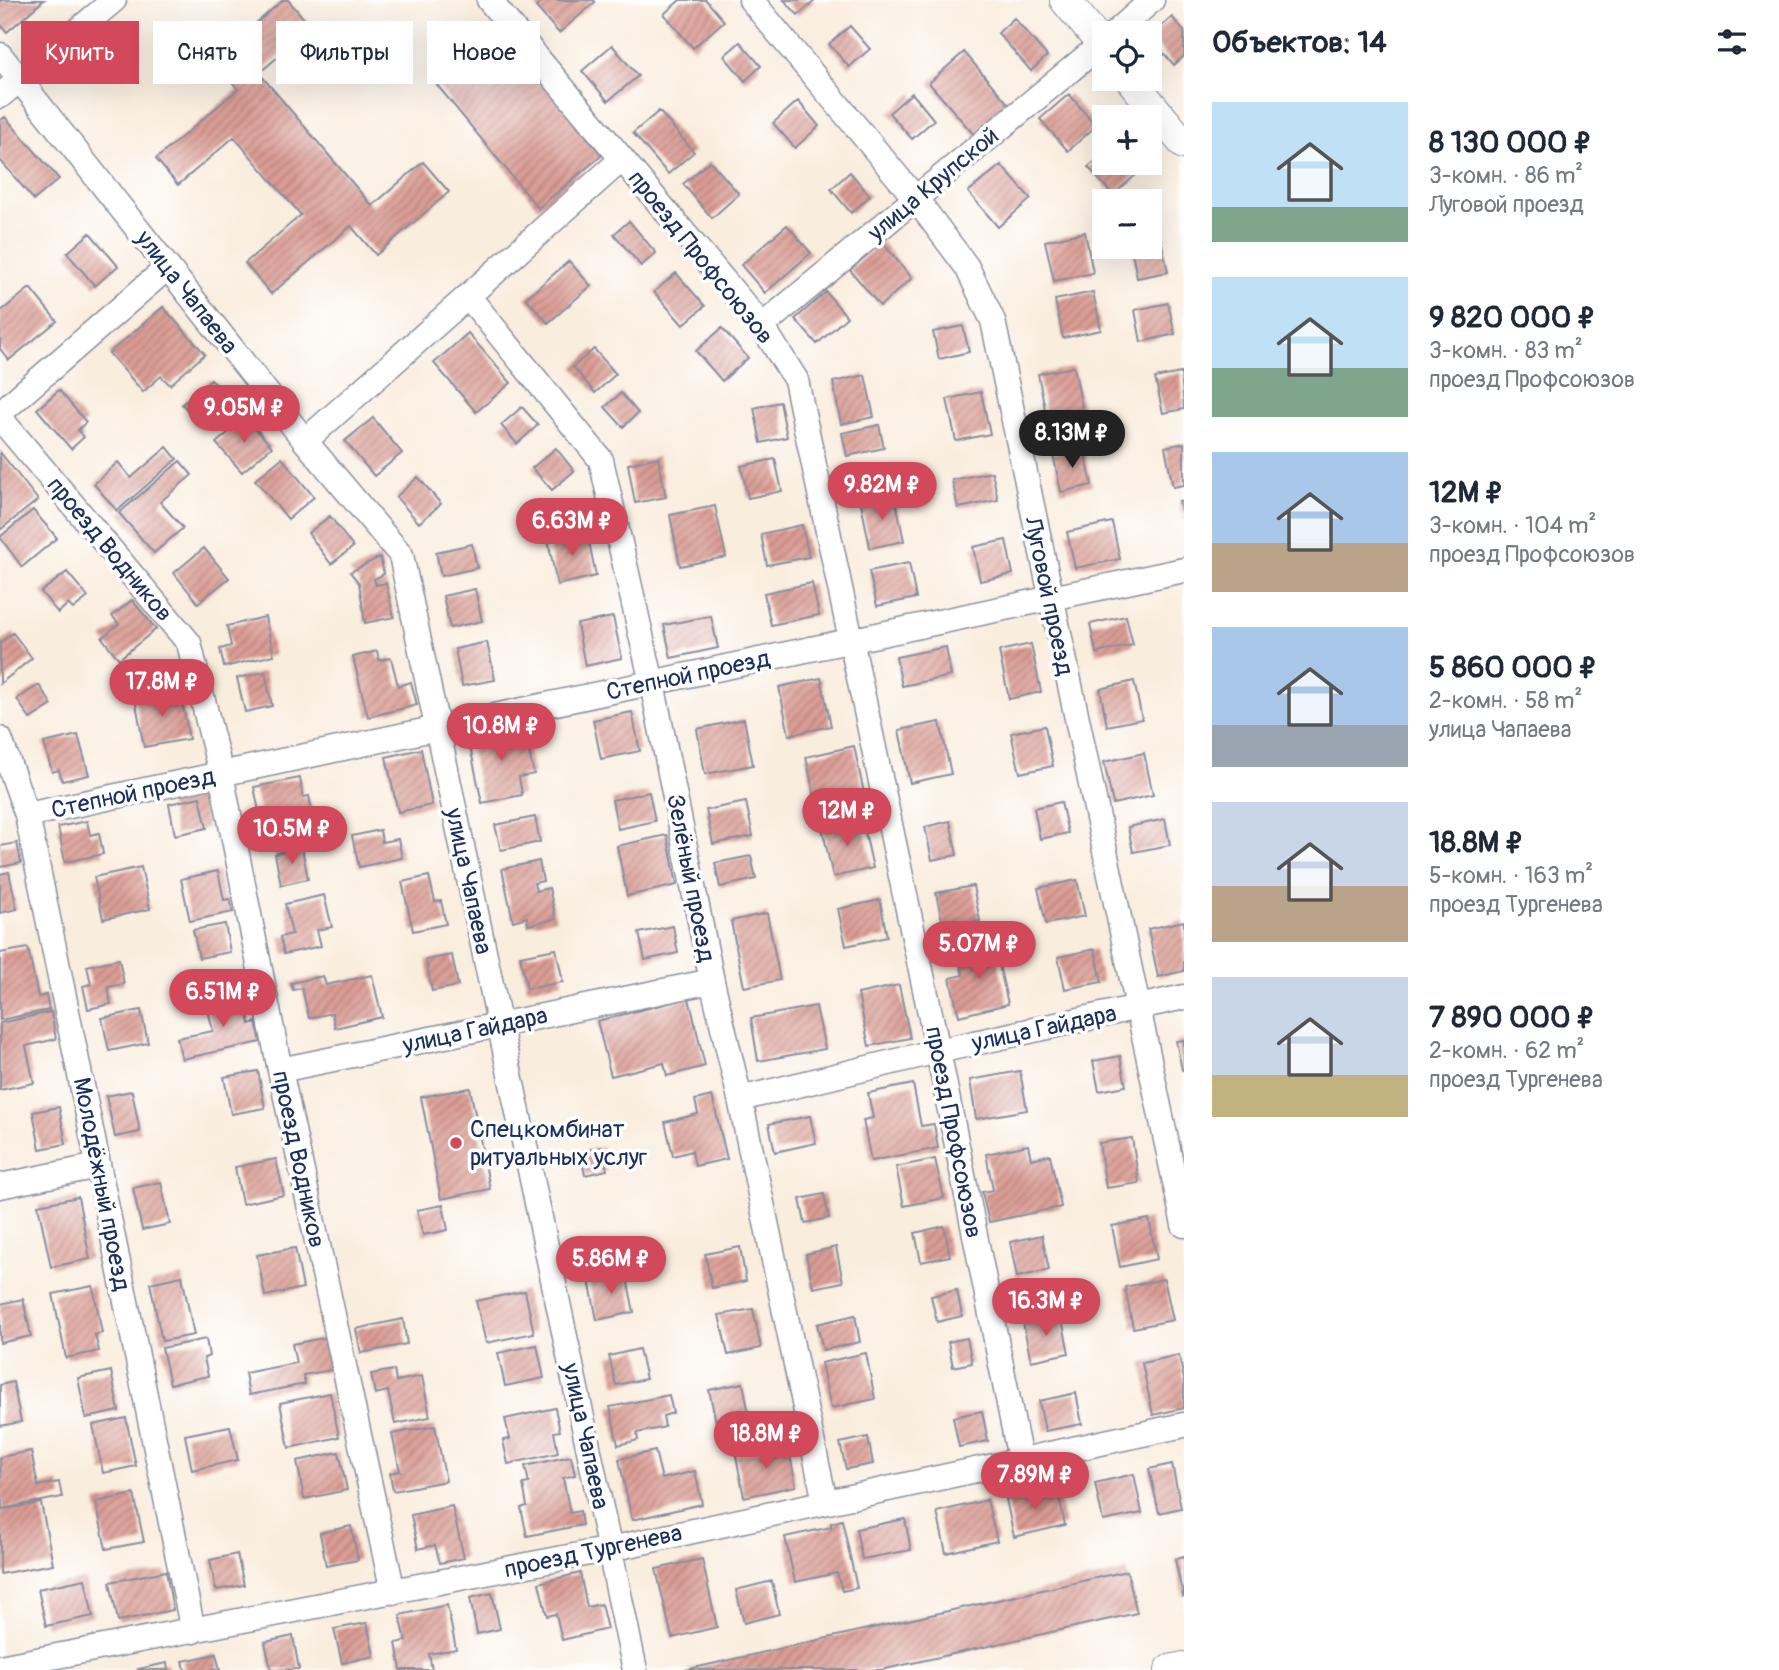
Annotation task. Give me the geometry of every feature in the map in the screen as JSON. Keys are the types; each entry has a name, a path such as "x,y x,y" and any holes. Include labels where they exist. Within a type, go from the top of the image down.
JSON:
{"main road":[{"path":"1065,0 1092,28"},
{"path":"1140,91 1184,144"},
{"path":"1170,1670 1184,1667"}],"street":[{"path":"0,96 114,0"},
{"name":"проезд Профсоюзов","path":"489,0 762,326 796,380 938,1051 1020,1459"},
{"name":"Луговой проезд","path":"751,0 916,199 967,267 993,320 1049,598 1184,1225"},
{"name":"улица Крупской","path":"1130,21 1153,0"},
{"name":"улица Крупской","path":"762,326 1092,54"},
{"name":"улица Чапаева","path":"0,55 305,441 401,555 635,1670"},
{"path":"305,441 621,160"},
{"path":"0,416 168,267"},
{"name":"Зелёный проезд","path":"468,296 601,460 652,683 712,981 740,1099 825,1502"},
{"name":"проезд Водников","path":"0,416 189,643 221,774 280,1070 393,1592"},
{"name":"Степной проезд","path":"27,815 1184,570"},
{"name":"Молодёжный проезд","path":"0,739 27,815 193,1631"},
{"name":"улица Гайдара","path":"280,1070 712,981"},
{"name":"улица Гайдара","path":"740,1099 938,1051 1184,997"},
{"path":"0,1186 98,1166"},
{"name":"проезд Тургенева","path":"0,1666 610,1549 1184,1425"}],"building":[{"path":"0,0 44,0 7,32 0,24"},
{"path":"283,0 288,0 306,21 276,21 276,59 262,70 262,21 258,21"},
{"path":"543,0 595,2 559,33 536,7"},
{"path":"680,0 706,0 724,21 693,48 664,14"},
{"path":"784,0 816,0 798,15"},
{"path":"1172,17 1184,31 1184,56 1174,65 1162,51 1162,26"},
{"path":"1014,18 1047,56 1031,71 998,33"},
{"path":"850,26 870,49 849,67 829,44"},
{"path":"740,42 761,66 745,81 724,56"},
{"path":"612,45 638,76 608,101 582,71"},
{"path":"964,52 1010,106 975,136 929,83"},
{"path":"262,77 372,206 423,162 449,192 376,255 351,226 271,294 245,263 301,215 234,137 178,185 156,159 238,89 234,84 262,84"},
{"path":"540,79 602,155 538,208 437,85 540,84"},
{"path":"912,93 934,120 912,139 889,113"},
{"path":"1069,94 1092,121 1092,130 1068,151 1040,119"},
{"path":"798,101 819,126 795,148 773,123"},
{"path":"659,111 694,152 668,174 633,133"},
{"path":"5,117 59,179 34,200 0,160 0,121"},
{"path":"710,161 739,194 712,218 683,184"},
{"path":"1001,165 1031,199 998,227 968,192"},
{"path":"850,172 870,196 851,213 831,189"},
{"path":"1095,175 1136,175 1120,189 1108,189"},
{"path":"629,221 656,253 641,266 614,234"},
{"path":"787,225 811,253 765,293 741,265"},
{"path":"1085,232 1093,273 1054,281 1045,241"},
{"path":"90,233 118,266 95,286 67,253"},
{"path":"882,242 912,278 880,306 850,270"},
{"path":"1162,244 1168,272 1137,278 1133,259 1162,259"},
{"path":"569,261 591,286 548,323 526,298"},
{"path":"676,273 705,306 683,325 654,292"},
{"path":"30,288 57,321 9,360 0,349 0,312"},
{"path":"826,292 847,317 817,344 795,319"},
{"path":"1093,292 1101,330 1063,338 1055,300"},
{"path":"1168,303 1175,334 1141,342 1135,310"},
{"path":"163,307 205,354 170,385 161,376 143,392 109,353"},
{"path":"963,326 969,352 939,359 933,332"},
{"path":"722,328 748,358 722,381 696,351"},
{"path":"468,333 511,383 476,412 434,363"},
{"path":"594,349 616,374 595,393 573,367"},
{"path":"1074,367 1084,417 1048,424 1038,374"},
{"path":"1181,373 1184,409 1163,413 1155,378"},
{"path":"865,375 874,417 841,424 833,382"},
{"path":"211,379 231,401 217,413 213,408 198,421 182,404"},
{"path":"59,390 86,422 78,430 84,437 71,449 37,409"},
{"path":"981,392 990,434 956,441 947,399"},
{"path":"621,393 638,413 623,427 605,407"},
{"path":"780,402 787,437 761,443 754,408"},
{"path":"522,407 538,425 517,444 501,425"},
{"path":"246,418 272,447 242,472 216,443"},
{"path":"373,418 402,453 374,476 345,441"},
{"path":"879,425 884,448 847,456 842,433"},
{"path":"1184,443 1184,485 1173,487 1165,447"},
{"path":"167,447 177,459 117,511 94,484 118,462 131,478"},
{"path":"556,448 574,471 552,490 532,468"},
{"path":"1084,448 1092,485 1061,492 1053,454"},
{"path":"0,452 38,500 0,530"},
{"path":"658,457 666,497 635,503 628,464"},
{"path":"282,458 314,497 288,519 255,480"},
{"path":"775,459 782,491 748,498 741,466"},
{"path":"180,461 192,475 160,502 183,528 154,553 119,513"},
{"path":"992,472 998,500 958,508 952,480"},
{"path":"418,477 441,504 419,523 396,497"},
{"path":"895,496 904,541 870,548 861,503"},
{"path":"1184,501 1184,520 1183,520 1179,502"},
{"path":"715,506 726,557 680,566 670,515"},
{"path":"33,510 57,538 22,567 0,537"},
{"path":"330,516 353,547 331,564 308,533"},
{"path":"1112,522 1120,559 1075,568 1067,532"},
{"path":"802,525 809,557 767,565 761,534"},
{"path":"587,532 596,576 557,585 548,540"},
{"path":"1006,540 1013,574 980,581 973,547"},
{"path":"472,544 477,568 441,576 436,552"},
{"path":"204,548 229,578 198,603 174,573"},
{"path":"380,557 384,574 374,579 376,585 386,583 394,617 365,623 359,583 350,572"},
{"path":"909,563 916,598 877,606 869,571"},
{"path":"67,572 88,597 73,609 68,604 58,613 41,592"},
{"path":"812,583 819,615 771,625 764,593"},
{"path":"475,589 482,621 450,628 443,596"},
{"path":"132,600 156,629 119,659 102,638 119,624 112,616"},
{"path":"711,616 718,648 671,658 664,625"},
{"path":"1126,616 1133,645 1096,653 1090,624"},
{"path":"265,617 274,655 224,667 220,649 231,646 227,626"},
{"path":"613,617 622,658 585,666 577,624"},
{"path":"13,633 32,658 0,684 0,643"},
{"path":"487,642 495,680 462,686 455,649"},
{"path":"1031,644 1041,692 1009,699 999,651"},
{"path":"946,647 951,676 902,686 896,657"},
{"path":"377,651 379,660 391,658 398,686 411,682 417,705 368,717 353,657"},
{"path":"265,672 272,706 245,712 237,678"},
{"path":"821,678 831,726 789,735 779,687"},
{"path":"1134,681 1142,719 1107,726 1100,689"},
{"path":"39,685 52,705 30,719 17,699"},
{"path":"180,690 189,739 144,747 135,698"},
{"path":"632,712 640,751 601,759 593,720"},
{"path":"744,719 753,765 705,774 697,729"},
{"path":"940,722 951,774 910,783 899,730"},
{"path":"523,725 534,774 519,777 522,795 482,803 468,737"},
{"path":"1045,726 1053,766 1020,773 1011,733"},
{"path":"78,735 89,775 62,781 59,770 52,772 44,743"},
{"path":"854,746 867,807 819,818 806,757"},
{"path":"421,749 432,805 398,812 386,757"},
{"path":"1144,753 1153,795 1113,804 1104,762"},
{"path":"300,778 303,797 309,796 313,816 262,826 254,787"},
{"path":"649,792 655,821 618,829 612,800"},
{"path":"200,797 207,828 175,835 169,804"},
{"path":"746,802 753,836 713,844 706,810"},
{"path":"1061,802 1068,833 1040,839 1034,808"},
{"path":"535,817 540,842 501,850 495,825"},
{"path":"862,819 873,868 833,877 822,827"},
{"path":"1165,819 1170,845 1133,852 1128,827"},
{"path":"87,821 90,835 99,833 103,854 65,862 58,827"},
{"path":"950,821 957,855 932,860 925,827"},
{"path":"380,830 382,842 398,839 402,858 359,867 352,836"},
{"path":"667,835 677,885 627,896 617,846"},
{"path":"17,843 21,863 0,867 0,846"},
{"path":"302,848 308,879 281,885 275,854"},
{"path":"751,856 756,879 720,887 715,863"},
{"path":"539,861 543,881 534,883 536,891 549,888 556,919 528,925 527,917 513,921 502,869"},
{"path":"141,867 150,909 103,919 94,877"},
{"path":"218,871 224,900 230,899 233,912 190,921 181,879"},
{"path":"9,872 17,909 0,913 0,874"},
{"path":"429,876 435,902 441,901 446,924 413,931 402,882"},
{"path":"1077,880 1085,916 1046,924 1038,888"},
{"path":"973,886 980,921 944,929 936,893"},
{"path":"324,895 332,927 317,930 321,946 284,954 280,937 292,934 285,904"},
{"path":"880,900 887,937 846,946 838,909"},
{"path":"767,913 780,980 744,987 731,921"},
{"path":"1184,921 1184,971 1158,977 1148,929"},
{"path":"225,924 230,952 199,958 193,930"},
{"path":"673,926 678,953 645,960 639,933"},
{"path":"994,943 1008,1004 959,1016 950,978 963,975 958,951"},
{"path":"28,948 38,997 46,995 49,1010 0,1020 0,953"},
{"path":"556,949 563,982 527,989 520,956"},
{"path":"1095,949 1102,982 1065,989 1058,957"},
{"path":"452,955 458,986 432,991 426,960"},
{"path":"119,959 124,984 108,987 111,1004 88,1009 83,986 91,984 87,966"},
{"path":"372,975 382,1017 335,1028 332,1013 309,1018 302,988 293,990 291,983 323,976 326,985"},
{"path":"899,985 910,1038 869,1046 858,994"},
{"path":"243,992 250,1024 256,1022 261,1042 182,1059 177,1038 213,1031 206,1001"},
{"path":"689,998 705,1066 667,1076 664,1063 611,1076 597,1021"},
{"path":"816,1006 825,1049 758,1061 751,1018"},
{"path":"141,1010 148,1043 109,1051 102,1018"},
{"path":"51,1012 56,1039 26,1046 34,1083 0,1090 0,1023"},
{"path":"1184,1040 1184,1070 1182,1070 1176,1041"},
{"path":"1120,1056 1126,1086 1099,1091 1093,1061"},
{"path":"258,1071 265,1108 231,1114 224,1077"},
{"path":"1020,1071 1027,1110 976,1119 970,1080"},
{"path":"913,1084 921,1126 934,1124 938,1148 871,1161 863,1120 873,1118 868,1093"},
{"name":"Спецкомбинат ритуальных услуг","path":"470,1088 490,1189 441,1199 421,1097"},
{"path":"132,1091 140,1132 115,1137 106,1096"},
{"path":"712,1096 727,1159 695,1166 692,1151 673,1156 665,1122 698,1114 695,1100"},
{"path":"59,1107 66,1144 40,1149 33,1112"},
{"path":"810,1116 816,1143 775,1152 769,1124"},
{"path":"1132,1138 1139,1183 1106,1188 1099,1143"},
{"path":"1028,1145 1031,1159 1050,1155 1061,1207 989,1222 982,1192 993,1190 986,1154"},
{"path":"602,1147 607,1170 585,1175 580,1152"},
{"path":"276,1159 284,1195 242,1204 235,1167"},
{"path":"935,1159 944,1198 904,1206 896,1167"},
{"path":"161,1182 170,1224 142,1230 133,1188"},
{"path":"824,1194 829,1218 805,1223 800,1199"},
{"path":"78,1197 90,1259 51,1267 38,1205"},
{"path":"443,1205 448,1230 423,1235 417,1210"},
{"path":"1149,1219 1157,1259 1120,1267 1112,1226"},
{"path":"944,1226 950,1256 921,1262 915,1233"},
{"path":"1042,1235 1049,1270 1017,1277 1010,1242"},
{"path":"740,1247 746,1281 712,1288 705,1254"},
{"path":"836,1247 843,1282 813,1288 806,1254"},
{"path":"295,1248 303,1288 265,1296 257,1255"},
{"path":"626,1273 634,1312 597,1320 589,1280"},
{"path":"182,1276 194,1335 162,1341 150,1283"},
{"path":"1164,1279 1173,1320 1133,1328 1125,1287"},
{"path":"93,1286 102,1333 95,1335 99,1351 66,1358 53,1294"},
{"path":"957,1290 962,1316 937,1322 931,1296"},
{"path":"525,1291 534,1333 486,1343 476,1301"},
{"path":"23,1299 31,1336 0,1343 0,1304"},
{"path":"753,1309 761,1348 728,1355 719,1315"},
{"path":"855,1315 860,1342 823,1350 817,1324"},
{"path":"1061,1315 1069,1353 1031,1361 1023,1323"},
{"path":"403,1319 407,1344 361,1353 356,1329"},
{"path":"329,1337 334,1359 330,1360 332,1370 303,1375 305,1384 249,1395 245,1373 296,1363 292,1344"},
{"path":"967,1338 972,1363 953,1367 948,1342"},
{"path":"206,1339 209,1356 204,1358 208,1376 170,1384 162,1348"},
{"path":"537,1345 544,1378 505,1386 498,1353"},
{"path":"639,1349 646,1379 616,1385 609,1356"},
{"path":"866,1353 875,1399 831,1408 821,1363"},
{"path":"1179,1355 1184,1379 1184,1408 1153,1415 1142,1363"},
{"path":"394,1370 396,1381 422,1376 430,1417 395,1424 388,1391 375,1394 371,1374"},
{"path":"111,1371 119,1411 86,1418 78,1378"},
{"path":"13,1382 21,1422 0,1426 0,1385"},
{"path":"743,1383 751,1424 718,1431 709,1390"},
{"path":"330,1393 339,1437 289,1448 280,1403"},
{"path":"1076,1393 1082,1424 1045,1431 1039,1401"},
{"path":"669,1395 673,1413 663,1416 665,1427 637,1433 638,1440 618,1445 610,1407"},
{"path":"555,1408 560,1431 554,1432 558,1453 508,1464 503,1440 510,1439 505,1419"},
{"path":"982,1411 988,1441 959,1447 953,1417"},
{"path":"126,1418 136,1466 103,1473 93,1425"},
{"path":"230,1426 238,1460 192,1470 185,1435"},
{"path":"435,1426 446,1481 393,1491 390,1473 400,1471 392,1434"},
{"path":"868,1437 873,1464 846,1469 840,1443"},
{"path":"788,1445 796,1486 744,1497 736,1456"},
{"path":"31,1451 38,1486 59,1482 62,1497 2,1509 0,1457"},
{"path":"655,1451 662,1479 695,1471 702,1504 632,1520 619,1459"},
{"path":"339,1452 347,1490 304,1499 297,1461"},
{"path":"571,1456 575,1475 563,1478 570,1513 580,1511 582,1525 527,1536 521,1508 527,1506 523,1484 529,1483 525,1466"},
{"path":"1172,1464 1181,1508 1159,1513 1149,1469"},
{"path":"1134,1474 1142,1513 1103,1521 1095,1483"},
{"path":"1057,1488 1065,1525 1014,1537 1006,1499"},
{"path":"134,1494 144,1542 106,1549 96,1502"},
{"path":"987,1500 997,1541 946,1553 937,1512"},
{"path":"41,1503 53,1564 0,1574 0,1510"},
{"path":"452,1506 464,1558 440,1563 435,1545 418,1549 411,1515"},
{"path":"905,1519 911,1550 862,1559 856,1529"},
{"path":"842,1520 857,1588 842,1591 837,1573 795,1582 785,1537 831,1527 831,1523"},
{"path":"351,1526 358,1560 326,1566 320,1533"},
{"path":"237,1554 244,1585 216,1590 210,1560"},
{"path":"1184,1557 1184,1597 1183,1597 1175,1559"},
{"path":"702,1559 717,1627 672,1638 656,1569"},
{"path":"166,1571 173,1610 118,1621 110,1582"},
{"path":"1127,1571 1137,1613 881,1670 685,1670"},
{"path":"580,1573 587,1607 601,1604 607,1629 562,1640 556,1614 547,1616 539,1583"},
{"path":"85,1579 93,1616 46,1626 38,1589"},
{"path":"772,1581 779,1614 744,1623 736,1590"},
{"path":"492,1593 500,1629 477,1634 470,1598"},
{"path":"447,1605 456,1649 429,1654 432,1670 401,1670 396,1643 406,1641 400,1615"},
{"path":"367,1623 374,1656 342,1663 334,1629"},
{"path":"293,1636 299,1669 271,1670 265,1642"},
{"path":"216,1654 220,1670 185,1670 183,1661"},
{"path":"167,1663 168,1670 138,1669"}],"place":[{"name":"Спецкомбинат ритуальных услуг","path":"456,1143"}]}
